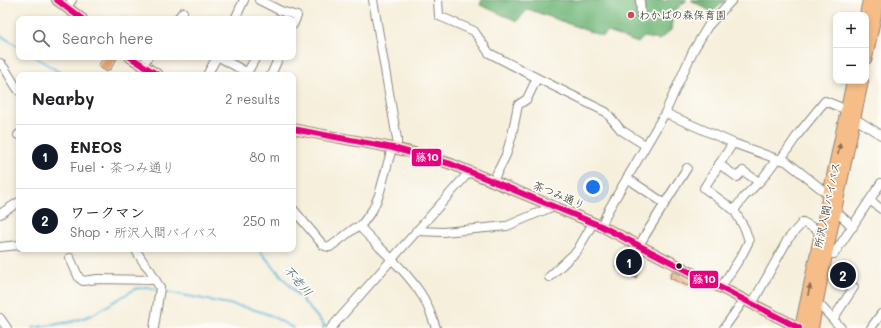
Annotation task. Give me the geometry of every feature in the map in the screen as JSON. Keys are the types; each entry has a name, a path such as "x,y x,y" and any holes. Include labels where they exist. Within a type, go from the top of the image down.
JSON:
{"highway":[{"path":"867,12 869,0"},
{"path":"868,48 878,0"},
{"name":"所沢入間バイパス","path":"812,328 836,211 850,114 853,84"},
{"name":"所沢入間バイパス","path":"800,328 821,232 850,114 861,84"}],"main road":[{"path":"57,0 69,4 79,16"},
{"path":"134,60 153,72"},
{"name":"茶つみ通り","path":"296,130 435,158 470,171 597,224 800,328"}],"street":[{"path":"236,16 244,0"},
{"path":"259,0 280,11 297,16 296,18"},
{"path":"296,212 325,246 330,247 355,228 360,227 373,209 379,195 397,139 373,0"},
{"path":"438,0 439,16 474,31 489,53 606,112 621,130 645,145"},
{"path":"640,0 641,16"},
{"path":"550,277 577,251 609,209 664,113 693,51 708,26 732,0"},
{"path":"278,16 280,11"},
{"path":"180,16 183,12"},
{"path":"142,66 146,60"},
{"path":"209,72 216,60"},
{"path":"223,60 244,72"},
{"path":"248,72 254,60"},
{"path":"272,72 278,60"},
{"path":"0,63 16,87"},
{"path":"493,181 506,155 518,105 528,99 537,78"},
{"path":"734,210 744,197 760,182 825,102 850,114 881,135"},
{"path":"664,113 733,143 786,161 830,195"},
{"path":"721,287 742,255 749,241 745,229 734,210 704,188 733,143"},
{"path":"719,164 737,177 743,171 760,182"},
{"path":"639,245 687,168"},
{"path":"331,328 470,171"},
{"path":"627,178 664,204"},
{"path":"826,254 834,254 881,183"},
{"path":"870,200 881,209"},
{"path":"0,214 16,204"},
{"path":"416,231 443,232 507,226 554,206"},
{"path":"836,211 853,227"},
{"path":"724,328 748,302 788,238 803,222 821,232"},
{"path":"360,227 391,259 421,294 436,328"},
{"path":"0,247 16,246"},
{"path":"137,252 156,280 159,290 154,328"},
{"path":"70,258 79,278 83,281 156,280"},
{"path":"832,319 854,287"},
{"path":"817,302 841,328"},
{"path":"871,328 881,314"},
{"path":"0,318 7,328"}],"green space":[{"path":"482,0 663,0 666,2 667,0 687,0 673,12 671,30 659,40 644,37 638,43 608,32 602,36 528,9 517,21 480,5"},
{"path":"691,0 726,0 712,12"}],"building":[{"path":"102,60 116,60 107,72 98,66"},
{"path":"628,248 641,255 635,267 640,270 636,278 616,267 619,259 622,260"},
{"path":"673,271 691,280 688,286 670,278"}],"waterway":[{"name":"不老川","path":"0,35 16,45"},
{"name":"不老川","path":"40,60 59,72"},
{"name":"不老川","path":"261,252 325,326 323,328"},
{"path":"32,328 71,322 92,315 135,289 147,287 158,290"},
{"path":"162,291 249,308 270,315 293,328"}],"transit line":[{"name":"藤10","path":"57,0 78,16"},
{"name":"藤10","path":"135,60 153,72"},
{"name":"藤10","path":"296,130 393,148 451,164 601,226 799,328"}],"place":[{"name":"わかばの森保育園","path":"631,15"},
{"name":"ENEOS","path":"629,262"},
{"name":"ワークマン","path":"843,275"}]}
